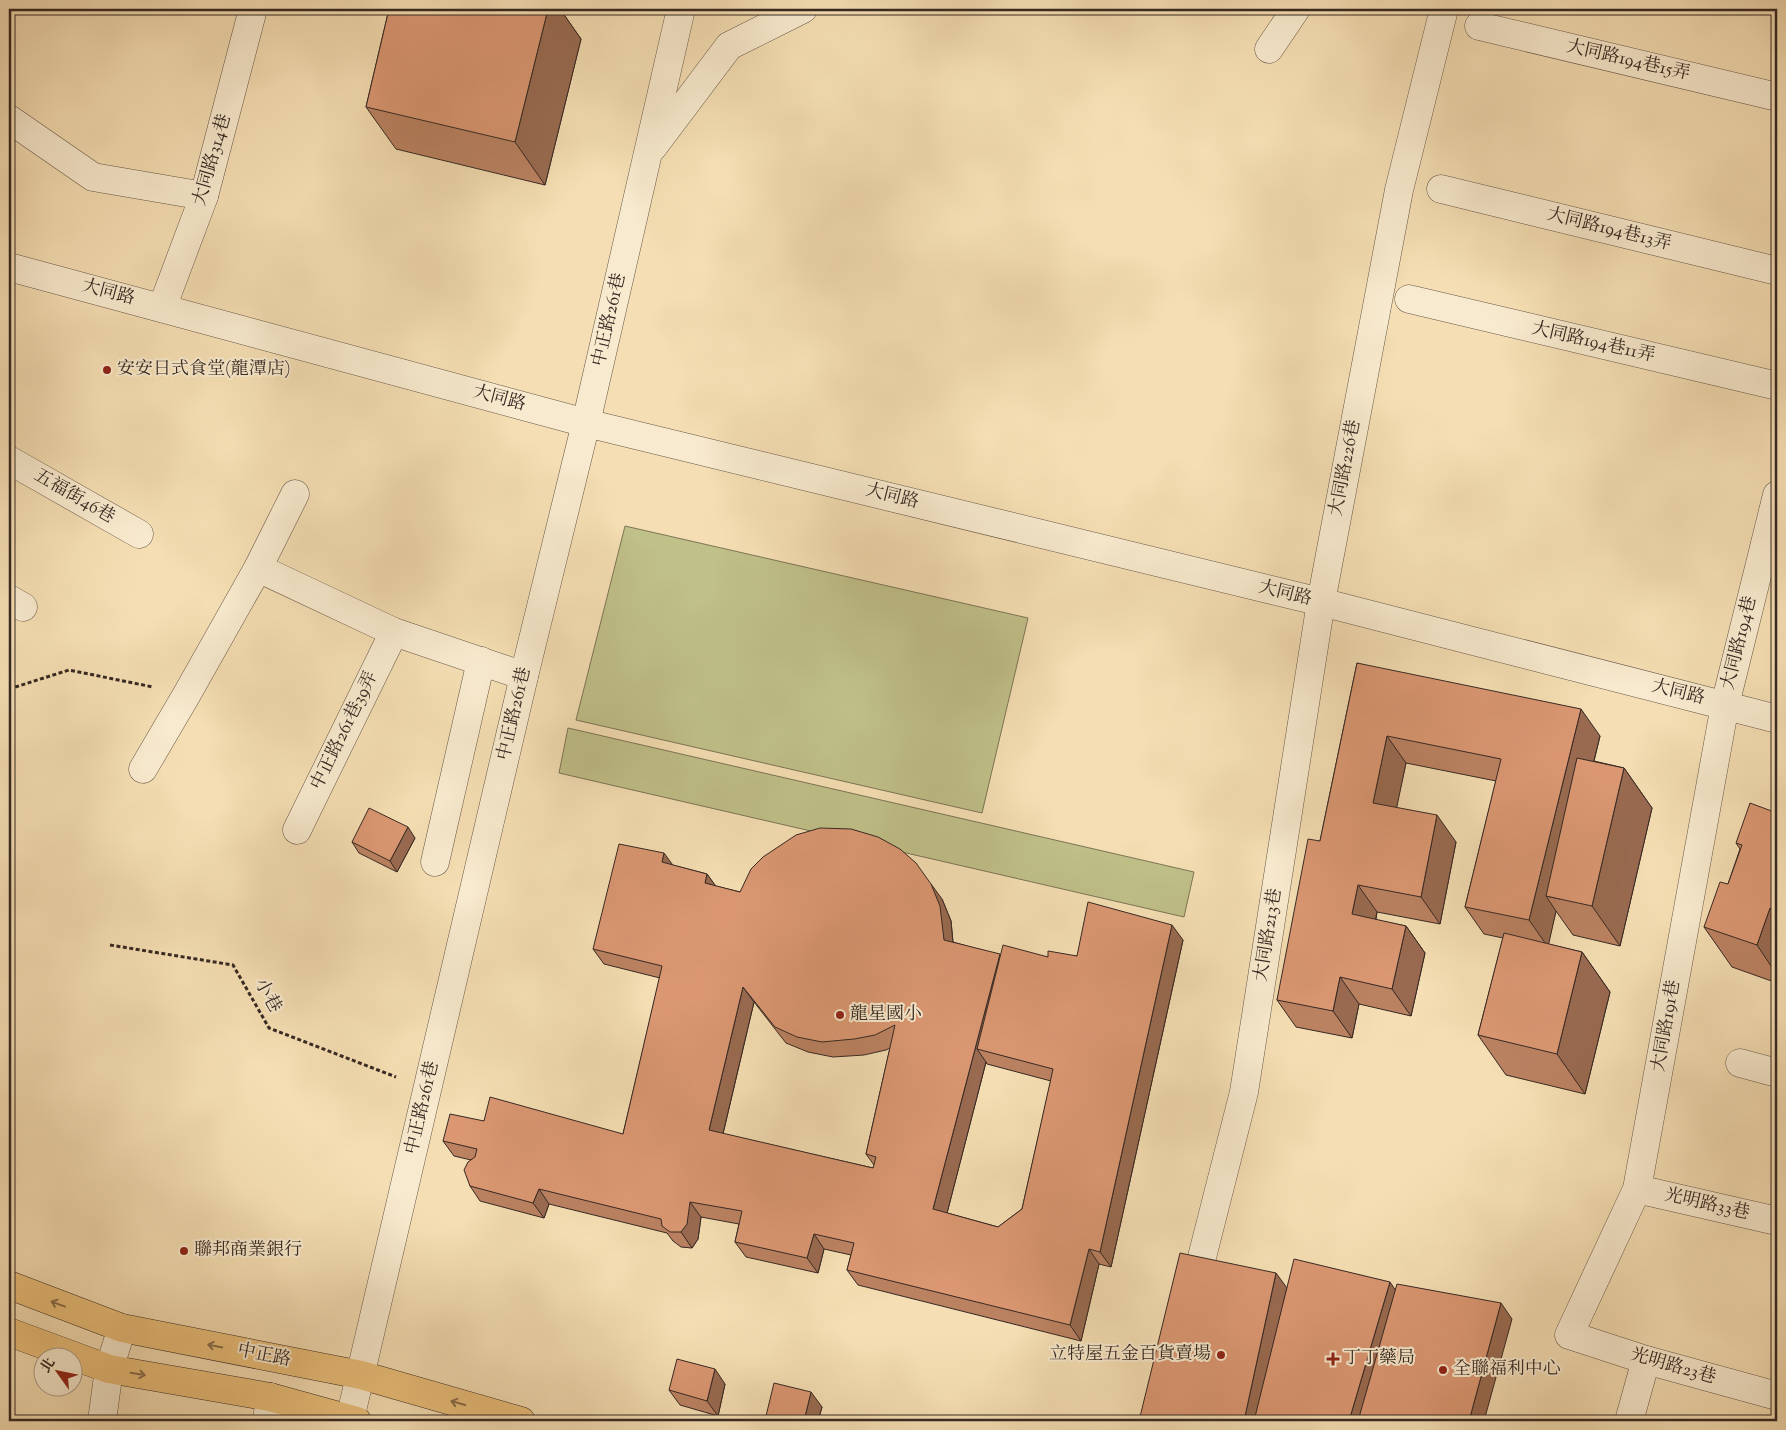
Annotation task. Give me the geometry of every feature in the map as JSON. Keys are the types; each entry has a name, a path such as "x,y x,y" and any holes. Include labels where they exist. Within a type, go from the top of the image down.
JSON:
{"main road":[{"name":"中正路","path":"9,1285 122,1328 361,1374 490,1417 522,1421"},
{"path":"9,1332 109,1369 269,1409 353,1420"}],"street":[{"name":"大同路314巷","path":"162,308 204,196 253,9"},
{"name":"中正路261巷","path":"353,1420 361,1374 427,1089 524,676 586,423 681,9"},
{"path":"647,154 729,46 803,9"},
{"path":"1269,50 1296,9"},
{"name":"大同路226巷","path":"1321,602 1399,190 1444,9"},
{"name":"大同路194巷15弄","path":"1479,26 1777,97"},
{"path":"9,119 93,177 204,196"},
{"name":"大同路194巷13弄","path":"1441,189 1777,271"},
{"name":"大同路","path":"9,267 586,423 1321,602 1777,719"},
{"name":"大同路194巷11弄","path":"1409,299 1777,386"},
{"name":"五福街46巷","path":"9,460 139,534"},
{"path":"143,769 258,568 295,494"},
{"name":"大同路194巷","path":"1725,705 1773,527 1777,495"},
{"path":"258,568 394,632 524,676"},
{"name":"大同路213巷","path":"1200,1264 1244,1092 1321,602"},
{"name":"中正路261巷39弄","path":"297,830 394,632"},
{"path":"435,862 481,661"},
{"name":"大同路191巷","path":"1569,1335 1637,1190 1725,705"},
{"path":"1740,1063 1777,1073"},
{"name":"光明路33巷","path":"1637,1190 1777,1221"},
{"path":"102,1421 109,1369 122,1328"},
{"name":"光明路23巷","path":"1569,1335 1646,1360 1777,1396"},
{"path":"1629,1421 1646,1360"}],"path":[{"path":"9,689 69,670 187,694"},
{"name":"小巷","path":"110,945 234,965 269,1028 427,1089"}],"green space":[{"path":"625,526 1028,618 982,813 576,720"},
{"path":"568,728 1194,872 1184,917 559,773"}],"building":[{"path":"389,9 548,9 515,142 366,107"},
{"path":"1357,663 1581,709 1529,920 1465,907 1501,759 1387,736 1373,803 1437,815 1421,897 1358,885 1352,914 1406,926 1392,989 1340,977 1333,1011 1277,1000 1308,839 1320,841"},
{"path":"1577,758 1624,768 1592,906 1546,896"},
{"path":"1750,803 1777,813 1777,910 1770,908 1757,945 1704,927 1720,882 1728,884 1742,845 1736,843"},
{"path":"369,808 408,827 390,861 352,842"},
{"path":"820,828 851,829 878,837 900,849 916,863 931,884 940,906 944,940 1000,954 933,1209 998,1227 1022,1209 1053,1069 977,1049 1003,945 1048,957 1048,951 1077,956 1088,902 1172,925 1100,1252 1089,1249 1070,1325 847,1270 854,1243 814,1234 807,1258 735,1242 742,1211 690,1202 687,1224 681,1232 670,1232 662,1226 661,1219 539,1189 533,1203 470,1186 464,1170 468,1162 475,1157 477,1149 443,1141 450,1114 484,1121 490,1097 623,1134 662,966 593,949 619,844 664,853 662,862 707,874 705,883 740,892 751,869 763,857 796,835","holes":["743,987 775,1027 797,1037 822,1042 875,1035 895,1025 866,1154 876,1157 873,1168 709,1130"]},
{"path":"1504,933 1582,952 1557,1054 1478,1035"},
{"name":"立特屋五金百貨賣場","path":"1180,1253 1276,1273 1244,1421 1139,1421"},
{"name":"丁丁藥局","path":"1294,1259 1390,1282 1349,1421 1254,1421"},
{"name":"全聯福利中心","path":"1397,1284 1501,1303 1469,1421 1358,1421"},
{"path":"677,1359 715,1369 707,1401 669,1390"},
{"path":"774,1383 811,1392 804,1421 787,1421 766,1416"}],"place":[{"name":"安安日式食堂(龍潭店)","path":"107,370"},
{"name":"龍星國小","path":"840,1015"},
{"name":"聯邦商業銀行","path":"184,1251"},
{"name":"立特屋五金百貨賣場","path":"1221,1355"},
{"name":"丁丁藥局","path":"1333,1359"},
{"name":"全聯福利中心","path":"1443,1370"}]}
